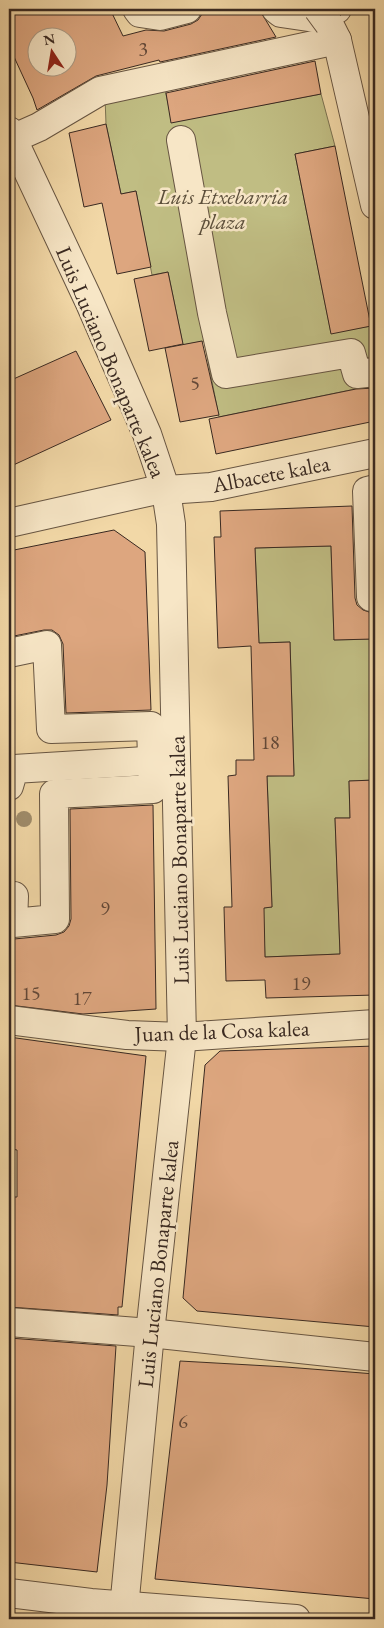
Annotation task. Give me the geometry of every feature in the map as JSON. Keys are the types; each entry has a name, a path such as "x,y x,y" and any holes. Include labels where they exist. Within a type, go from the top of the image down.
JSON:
{"street":[{"path":"137,9 140,14 160,16 187,9"},
{"path":"276,9 281,13 330,20"},
{"path":"330,20 375,205"},
{"path":"10,135 39,127 100,91 330,20"},
{"name":"Luis Luciano Bonaparte kalea","path":"10,135 89,301 147,434 166,491 171,524 182,1037 150,1333 124,1612"},
{"path":"181,140 212,313 226,374 351,353 357,374 375,372"},
{"name":"Albacete kalea","path":"9,523 152,491 212,487 375,452"},
{"path":"375,489 367,490 371,597 375,597"},
{"path":"9,653 47,646 50,729 151,726 157,759 153,789 54,794 55,919 13,923 14,896 9,896"},
{"path":"9,786 14,769 157,759"},
{"name":"Juan de la Cosa kalea","path":"9,1020 127,1035 182,1037 375,1024"},
{"path":"9,1322 150,1333 375,1357"},
{"path":"9,1593 124,1612 296,1619"}],"green space":[{"name":"Luis Etxebarria plaza","path":"164,85 172,122 321,94 335,146 295,154 331,333 371,326 375,385 219,417 204,341 183,345 168,272 152,275 136,191 121,194 106,124 105,97"},
{"path":"331,546 334,640 375,639 375,780 349,781 350,818 335,818 340,954 265,957 263,908 272,907 267,776 294,775 290,642 259,643 255,548"}],"building":[{"path":"9,9 110,9 123,36 146,30 164,31 191,24 198,20 202,14 221,9 259,9 276,37 160,62 159,60 96,76 37,110 9,46"},
{"path":"315,61 321,94 171,123 166,93"},
{"path":"106,124 121,194 136,191 151,267 117,274 102,203 84,207 69,133"},
{"path":"335,146 371,326 331,334 295,154"},
{"path":"168,272 183,344 149,351 134,279"},
{"path":"202,341 219,415 180,422 165,348"},
{"path":"76,351 111,420 9,467 9,381"},
{"path":"375,388 375,421 216,454 209,419 356,389"},
{"path":"352,506 355,598 357,605 363,610 372,613 373,639 334,640 331,546 255,548 259,643 290,642 294,776 267,776 272,907 264,908 265,957 340,954 335,818 350,818 349,781 375,780 375,995 266,998 265,980 226,981 224,907 232,907 228,776 236,775 236,760 254,760 251,646 218,648 214,537 221,537 220,511"},
{"path":"114,530 145,552 151,710 66,713 63,644 59,635 52,630 44,630 9,637 9,551"},
{"path":"153,805 156,1009 83,1014 9,1005 9,938 56,935 64,932 69,926 71,919 70,809"},
{"path":"9,1037 146,1056 122,1307 118,1307 118,1315 9,1307 9,1197 17,1197 17,1150 12,1149 13,1140 9,1140"},
{"path":"375,1046 375,1327 197,1311 183,1298 205,1065 220,1051"},
{"path":"9,1338 116,1346 107,1485 97,1572 9,1562"},
{"path":"180,1361 375,1374 375,1599 155,1579"}]}
